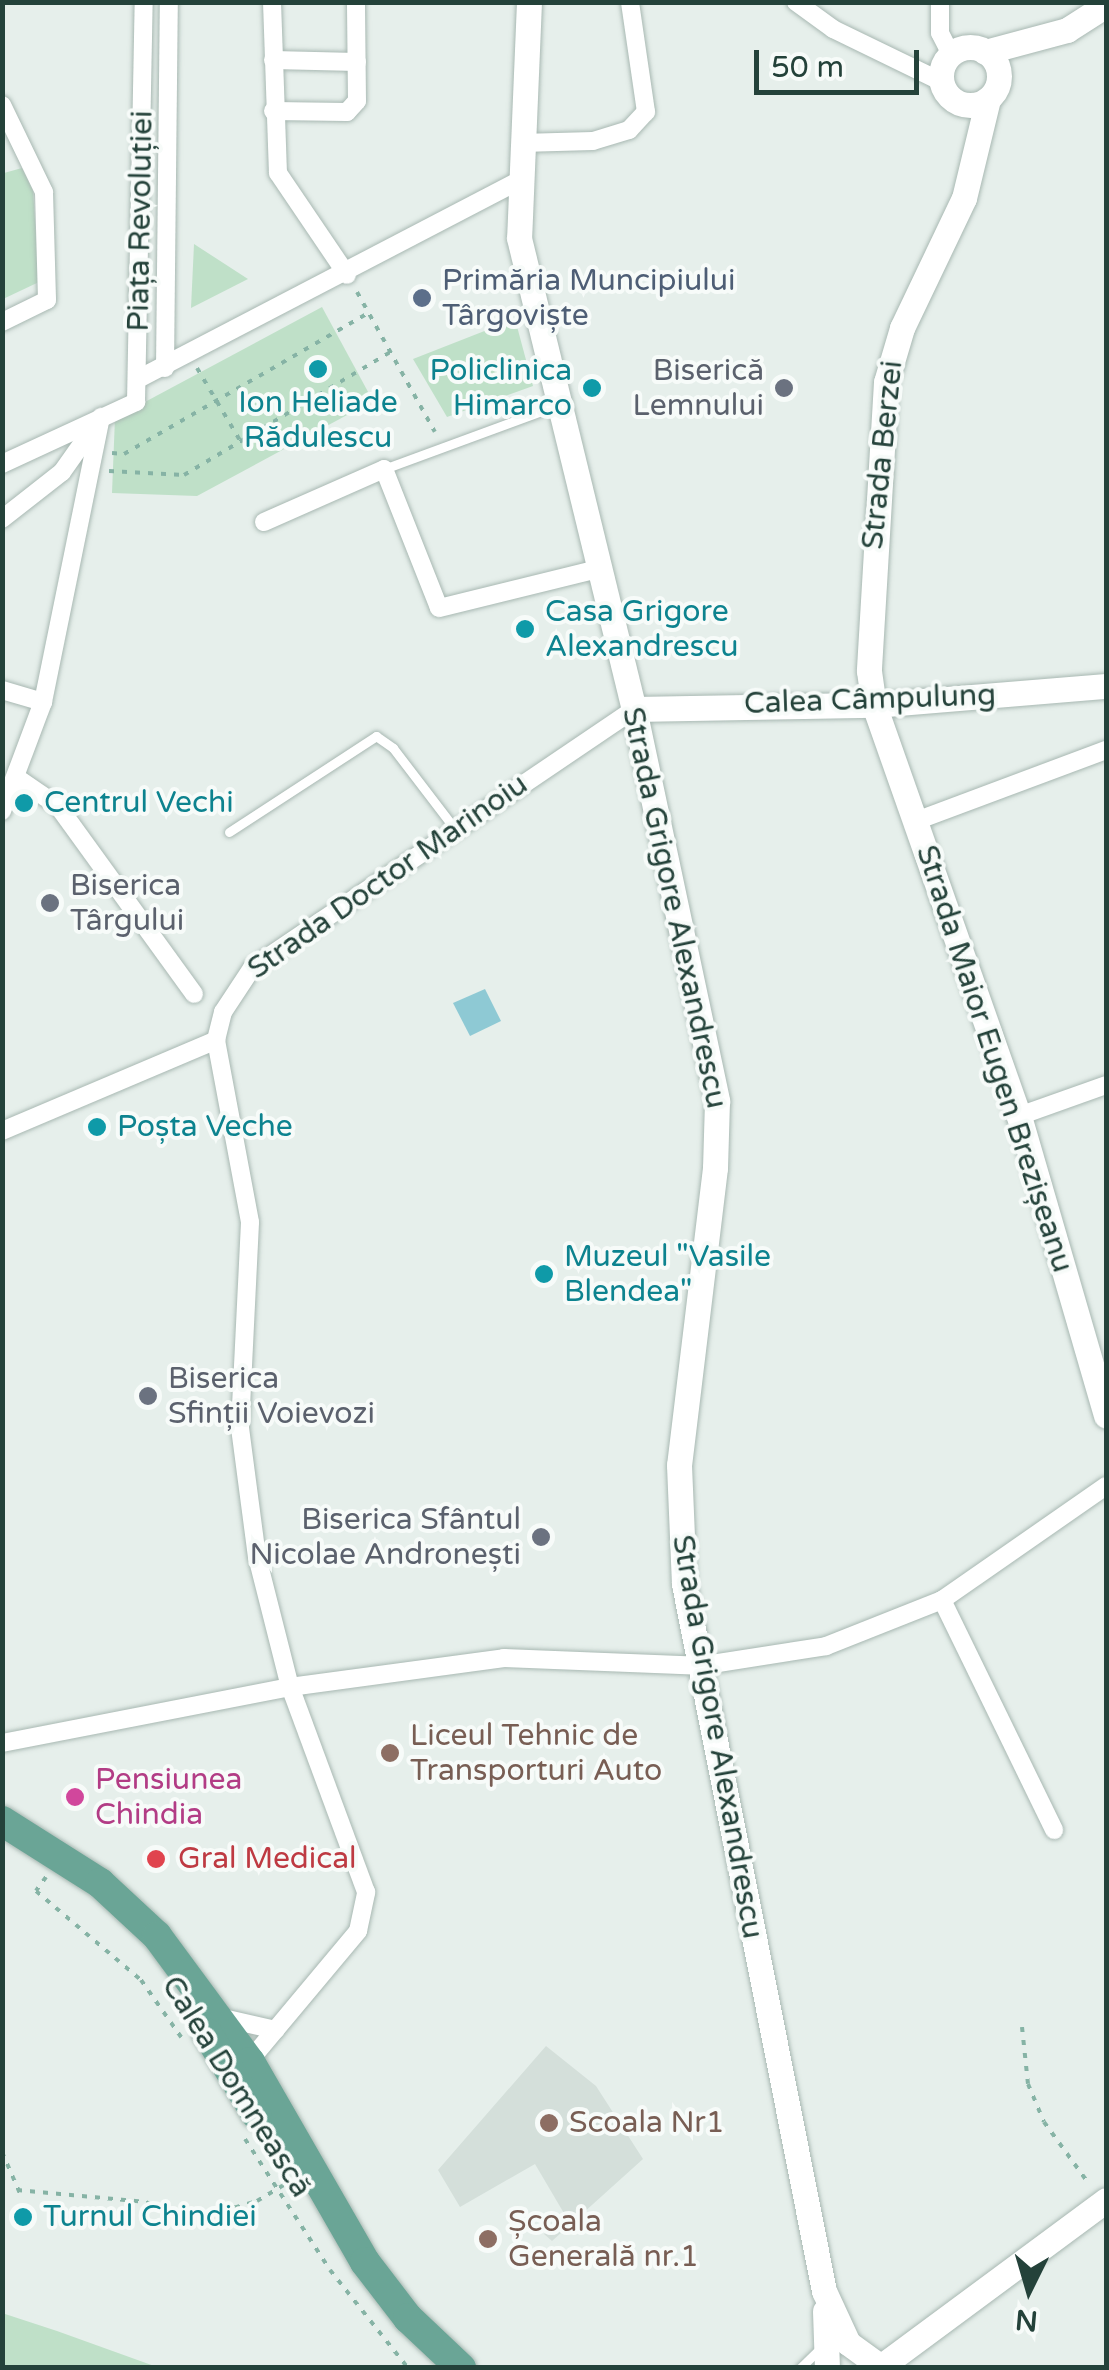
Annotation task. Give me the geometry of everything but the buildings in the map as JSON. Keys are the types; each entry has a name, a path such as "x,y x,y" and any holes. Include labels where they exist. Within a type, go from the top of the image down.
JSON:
{"main road":[{"name":"Calea Domnească","path":"2,1822 134,1911 217,2015 294,2179 370,2298 436,2368"},
{"name":"Calea Domnească","path":"2,1839 122,1922 242,2069"},
{"path":"242,2069 365,2262 408,2318 461,2368"}],"street":[{"name":"Piața Revoluției","path":"138,380 144,2"},
{"path":"165,368 169,2"},
{"path":"272,2 278,173 347,275"},
{"path":"273,111 348,112 357,101 356,2"},
{"name":"Strada Grigore Alexandrescu","path":"528,2 519,238 634,709 717,1101 677,1512 699,1666 824,2290 827,2355"},
{"path":"521,143 593,140 629,130 646,112 630,2"},
{"path":"796,2 909,66 948,73 968,105 1067,30"},
{"path":"940,2 940,33 971,161"},
{"path":"948,73 968,48 985,52 1067,30 1102,15"},
{"path":"985,52 993,88"},
{"path":"273,60 356,62"},
{"name":"Strada Berzei","path":"874,705 869,599 886,382 902,328 956,219 993,88"},
{"path":"2,105 44,192 47,300 2,322"},
{"path":"2,464 136,402 138,380 315,292 519,181"},
{"path":"2,811 43,702 96,461 102,417"},
{"path":"2,519 62,472 102,417"},
{"path":"264,522 384,469 439,608 598,568"},
{"name":"Calea Câmpulung","path":"634,709 874,705 1106,686"},
{"path":"2,690 43,702"},
{"name":"Strada Maior Eugen Brezișeanu","path":"874,705 1019,1116 1106,1416"},
{"name":"Strada Doctor Marinoiu","path":"216,1040 229,996 252,968 634,709"},
{"path":"916,821 1106,751"},
{"path":"17,778 58,806 194,994"},
{"path":"2,1131 216,1040 250,1222 240,1406 244,1465 265,1595 290,1687 366,1892 366,1912 358,1932 242,2069"},
{"path":"1019,1116 1106,1085"},
{"path":"2,1743 290,1687 504,1658 597,1658 699,1666 826,1646 942,1600 1106,1486"},
{"path":"942,1600 1054,1830"},
{"path":"217,2015 276,2030"},
{"path":"880,2367 1105,2201"},
{"name":"Strada Grigore Alexandrescu","path":"824,2290 848,2343 880,2367"}],"lane":[{"path":"384,469 442,444 558,406"},
{"path":"229,832 376,736 393,748 456,828"},
{"name":"Strada Grigore Alexandrescu","path":"800,2368 827,2355"}],"path":[{"path":"347,275 442,444"},
{"path":"96,461 124,454 368,313"},
{"path":"96,461 184,476 390,352"},
{"path":"190,357 241,442"},
{"path":"1022,2027 1028,2084 1044,2122 1105,2201"},
{"path":"2,2152 19,2193 146,2202 186,2222 257,2201 294,2179"}],"shaded area":[{"name":"Scoala Nr1","path":"546,2046 596,2086 643,2159 552,2241 544,2234 565,2215 535,2164 460,2207 438,2170"}],"green space":[{"path":"22,168 33,191 39,282 3,299 4,173"},
{"path":"194,244 248,279 191,308"},
{"path":"322,307 373,401 197,496 112,493 115,418"},
{"path":"515,319 533,386 447,417 413,359"},
{"path":"2,2313 57,2331 157,2367 3,2367"}],"water":[{"path":"485,989 501,1021 470,1036 453,1003"}],"place":[{"name":"Primăria Muncipiului Târgoviște","path":"422,298"},
{"name":"Ion Heliade Rădulescu","path":"318,369"},
{"name":"Policlinica Himarco","path":"592,388"},
{"name":"Biserică Lemnului","path":"784,388"},
{"name":"Casa Grigore Alexandrescu","path":"525,629"},
{"name":"Centrul Vechi","path":"24,803"},
{"name":"Biserica Târgului","path":"50,903"},
{"name":"Poșta Veche","path":"97,1127"},
{"name":"Muzeul \"Vasile Blendea\"","path":"544,1274"},
{"name":"Biserica Sfinții Voievozi","path":"148,1396"},
{"name":"Biserica Sfântul Nicolae Andronești","path":"541,1537"},
{"name":"Liceul Tehnic de Transporturi Auto","path":"390,1753"},
{"name":"Pensiunea Chindia","path":"75,1797"},
{"name":"Gral Medical","path":"156,1859"},
{"name":"Scoala Nr1","path":"549,2123"},
{"name":"Turnul Chindiei","path":"23,2217"},
{"name":"Școala Generală nr.1","path":"488,2239"}]}
